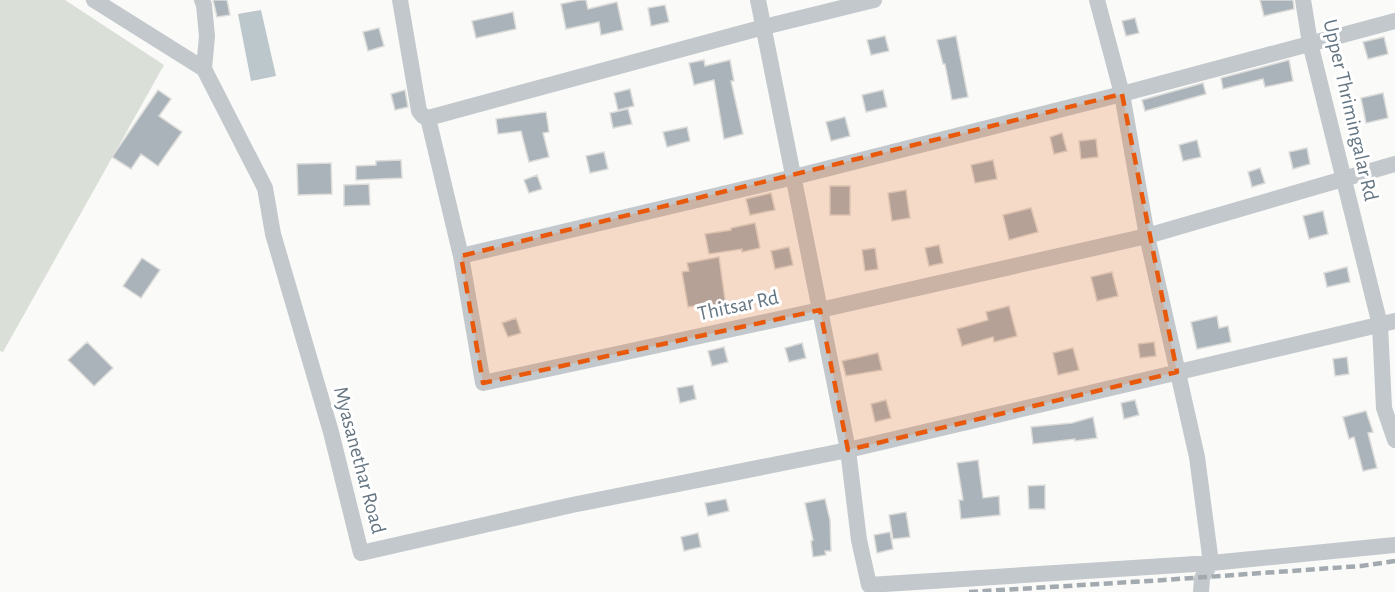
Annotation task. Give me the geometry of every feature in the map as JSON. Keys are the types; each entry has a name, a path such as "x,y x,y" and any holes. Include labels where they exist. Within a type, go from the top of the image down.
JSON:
{"street":[{"path":"94,0 204,69 207,36 202,0"},
{"path":"400,0 419,111 428,118 764,27 874,0"},
{"path":"758,0 848,450 859,540 869,585 1211,563 1395,545"},
{"path":"1097,0 1122,94 1147,236 1197,458 1211,563 1202,578 1201,592"},
{"name":"Upper Thrimingalar Rd","path":"1303,0 1310,43 1343,179 1387,323 1390,406 1395,440"},
{"path":"428,118 461,256 794,177 1122,94 1395,21"},
{"name":"Myasanethar Road","path":"204,69 265,188 273,234 331,432 362,553 572,505 848,450"},
{"path":"820,310 1147,236 1395,164"},
{"name":"Thitsar Rd","path":"461,256 483,383 820,310"},
{"path":"848,450 1387,323"}],"highlighted area":[{"path":"1122,94 1177,372 848,450 820,310 483,383 461,256"}],"shaded area":[{"path":"0,0 65,0 164,65 3,352 0,351"},
{"path":"261,10 276,76 251,81 238,14"}],"building":[{"path":"213,0 227,0 230,15 217,17"},
{"path":"586,0 588,9 617,2 623,30 601,35 599,22 566,29 561,4"},
{"path":"1260,0 1293,0 1294,9 1264,16"},
{"path":"665,5 669,22 651,26 648,8"},
{"path":"513,12 516,29 476,38 472,21"},
{"path":"1135,18 1139,33 1126,36 1122,21"},
{"path":"379,28 384,46 368,51 363,32"},
{"path":"885,36 889,51 871,55 867,40"},
{"path":"956,36 968,97 952,100 945,64 943,64 937,40"},
{"path":"1384,37 1388,54 1368,59 1363,42"},
{"path":"704,60 705,66 730,60 734,81 731,81 743,134 724,139 714,80 694,85 689,63"},
{"path":"1289,60 1293,81 1265,87 1263,79 1223,89 1221,78"},
{"path":"1203,83 1206,94 1145,111 1142,100"},
{"path":"630,89 634,106 618,110 614,93"},
{"path":"158,90 171,99 159,116 182,132 158,166 141,154 131,169 112,157"},
{"path":"405,90 408,107 395,110 391,94"},
{"path":"883,90 887,107 866,112 862,95"},
{"path":"1383,93 1388,118 1366,123 1361,98"},
{"path":"628,109 632,124 613,128 610,113"},
{"path":"546,112 549,132 543,133 549,157 529,162 521,131 498,134 496,119"},
{"path":"845,117 850,136 831,141 826,122"},
{"path":"687,127 690,141 667,147 663,132"},
{"path":"1062,133 1067,151 1054,154 1050,137"},
{"path":"1096,139 1098,157 1081,159 1079,141"},
{"path":"1197,140 1201,157 1183,161 1179,145"},
{"path":"1307,148 1310,164 1293,169 1289,152"},
{"path":"604,152 608,169 590,173 586,156"},
{"path":"401,160 402,178 356,180 356,166 376,165 376,161"},
{"path":"993,160 997,179 975,183 971,165"},
{"path":"331,163 332,194 298,195 297,164"},
{"path":"1260,168 1265,183 1252,187 1248,172"},
{"path":"537,175 542,189 529,193 524,180"},
{"path":"369,184 370,205 344,206 344,185"},
{"path":"830,186 850,186 850,215 830,215"},
{"path":"906,190 910,218 892,221 888,193"},
{"path":"771,193 775,210 750,215 746,199"},
{"path":"1031,208 1038,232 1009,240 1003,215"},
{"path":"1323,211 1328,234 1309,239 1303,216"},
{"path":"755,223 760,248 742,252 742,249 709,254 705,234"},
{"path":"939,245 943,263 929,266 925,248"},
{"path":"789,247 793,265 775,269 771,251"},
{"path":"875,248 878,269 865,271 862,250"},
{"path":"719,257 726,307 709,310 708,304 688,307 682,272 689,271 687,263"},
{"path":"142,258 160,270 141,298 123,286"},
{"path":"1347,267 1350,282 1327,287 1324,273"},
{"path":"1112,272 1118,296 1097,301 1091,277"},
{"path":"1009,306 1017,336 994,342 993,337 962,346 957,329 988,320 986,312"},
{"path":"1217,316 1219,328 1228,326 1231,342 1197,349 1191,322"},
{"path":"516,318 521,333 508,337 502,323"},
{"path":"87,342 113,368 94,386 68,360"},
{"path":"1154,342 1156,356 1140,358 1138,344"},
{"path":"802,343 806,358 789,362 785,348"},
{"path":"724,347 728,362 712,366 708,351"},
{"path":"1073,348 1079,370 1058,375 1053,353"},
{"path":"878,353 882,370 846,376 842,361"},
{"path":"1347,357 1349,374 1335,376 1333,359"},
{"path":"693,385 696,399 680,403 677,388"},
{"path":"886,400 891,418 875,422 871,404"},
{"path":"1135,400 1139,415 1124,419 1121,403"},
{"path":"1366,411 1373,432 1368,433 1377,468 1363,471 1354,437 1349,439 1343,417"},
{"path":"1093,417 1097,438 1033,444 1031,427 1072,423"},
{"path":"978,460 983,498 999,496 1000,515 961,519 959,500 963,500 957,463"},
{"path":"1045,485 1045,509 1029,509 1028,486"},
{"path":"726,499 729,511 708,516 705,503"},
{"path":"825,499 830,520 831,551 825,551 826,555 813,557 811,541 813,540 805,503"},
{"path":"906,512 910,537 893,539 889,515"},
{"path":"890,532 893,549 877,553 874,535"},
{"path":"698,533 701,547 684,551 681,537"}],"railway":[{"path":"969,592 1361,566 1395,561"}]}
